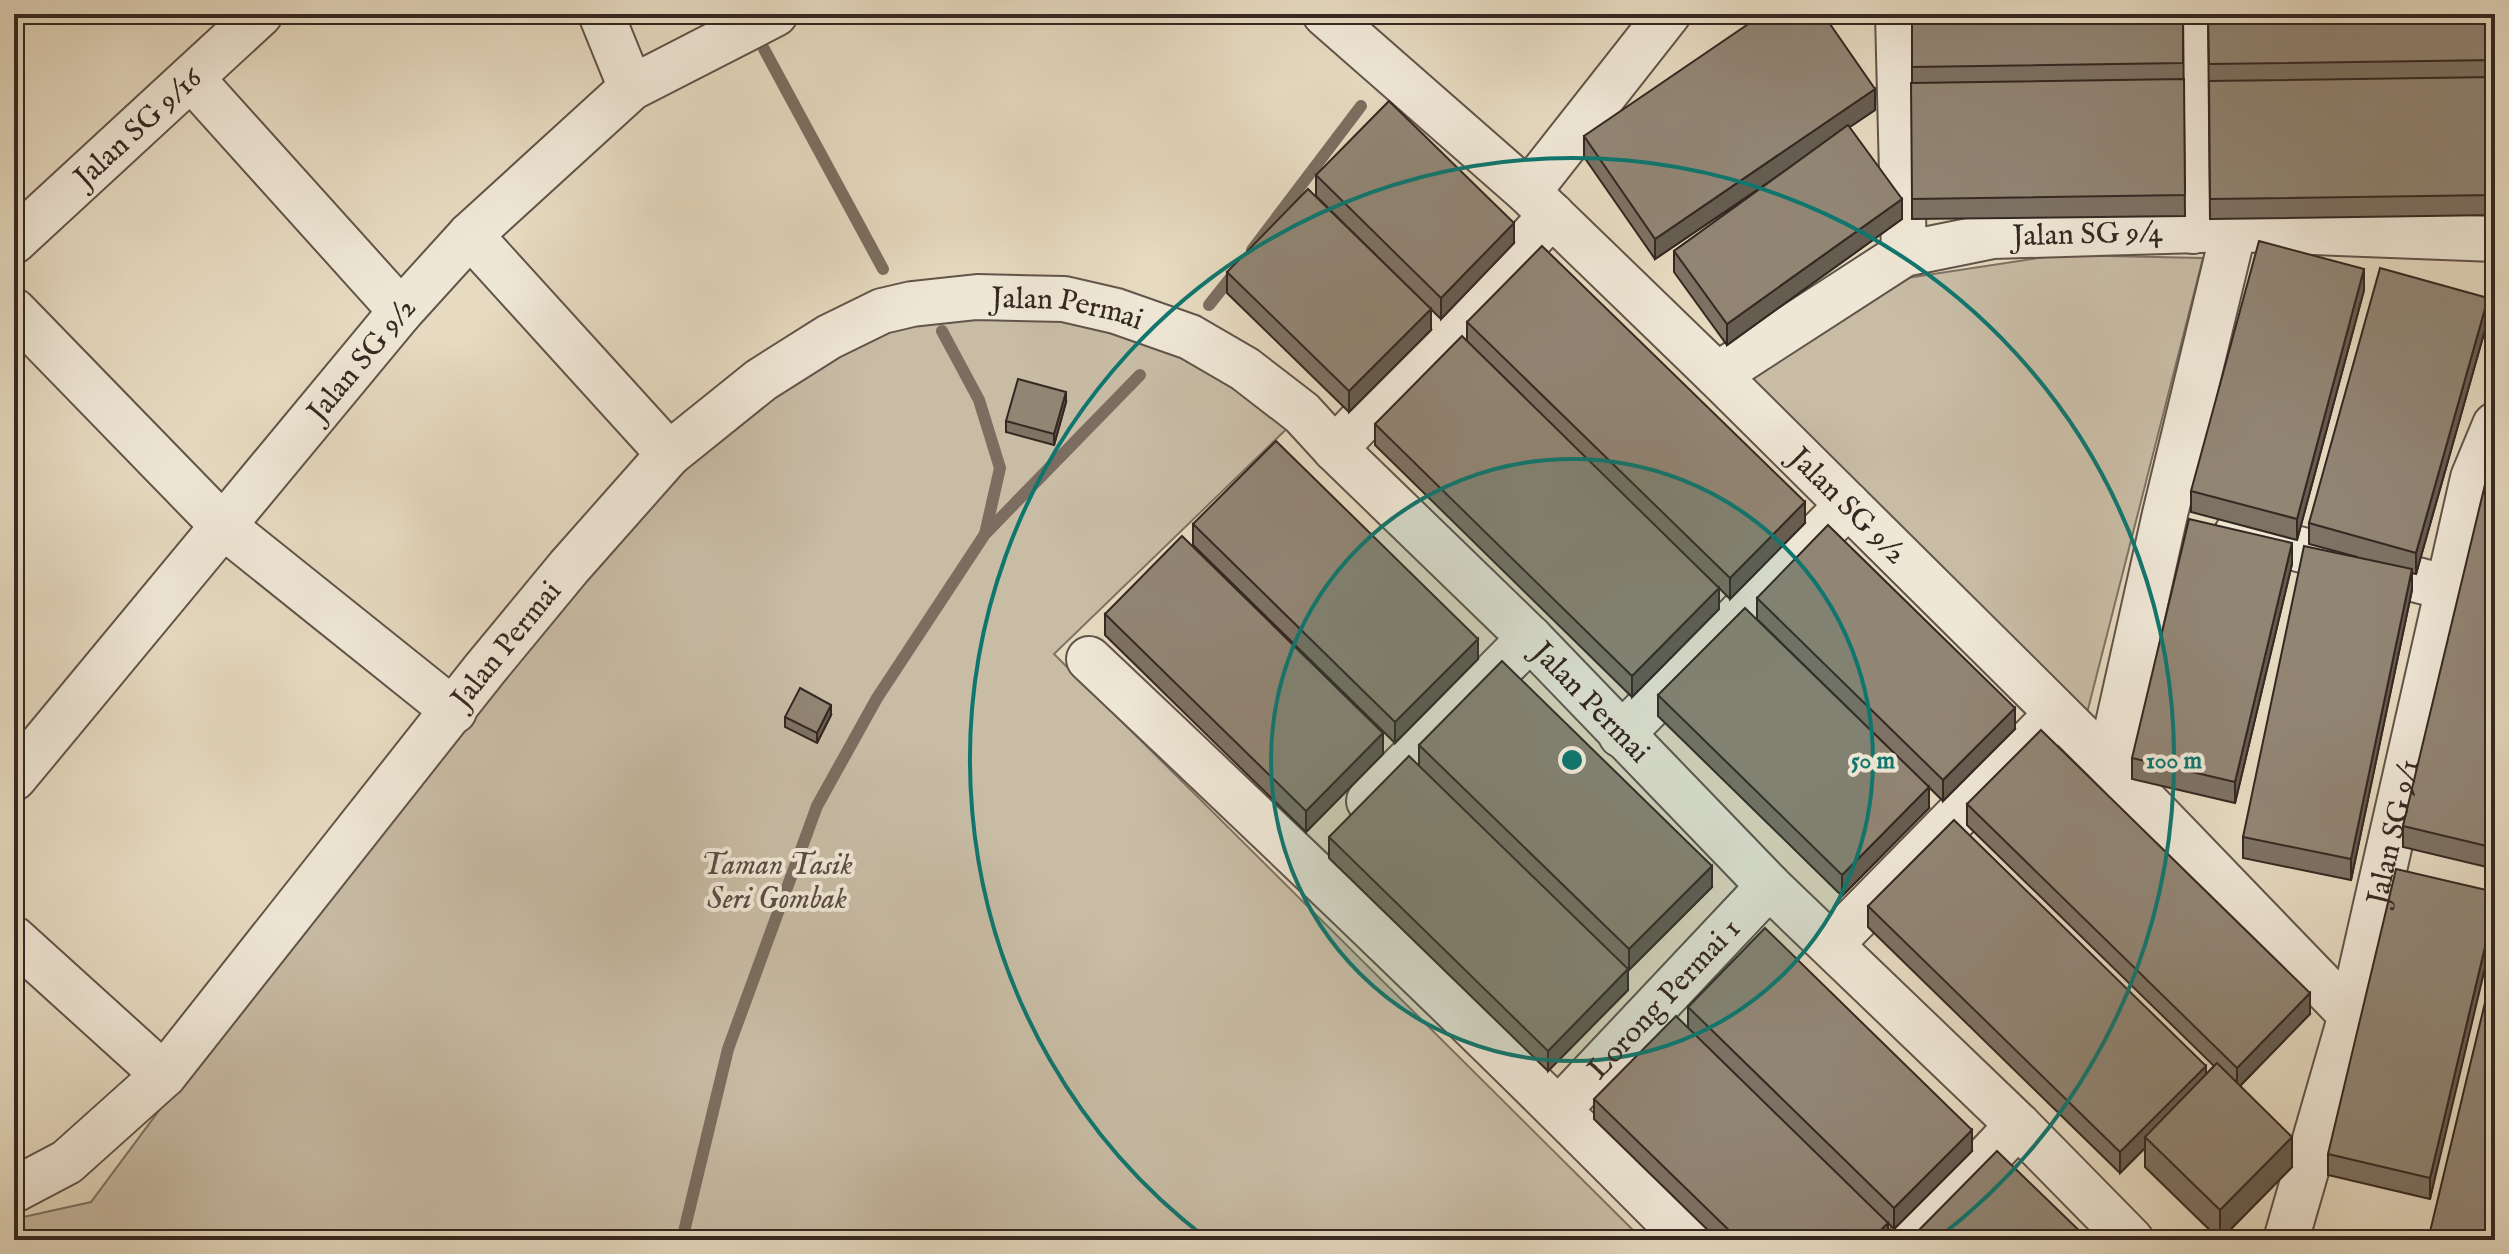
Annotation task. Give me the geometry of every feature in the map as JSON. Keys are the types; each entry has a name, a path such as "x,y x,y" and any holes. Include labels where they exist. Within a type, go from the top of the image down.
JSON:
{"street":[{"path":"601,14 631,88"},
{"name":"Jalan SG 9/2","path":"15,775 401,311 470,235 631,88 775,14"},
{"name":"Jalan SG 9/2","path":"1325,14 1540,204 1717,375 2109,764 2351,1015"},
{"path":"1335,449 1540,204 1668,14"},
{"path":"1898,14 1904,254"},
{"path":"2109,764 2165,514 2214,230 2195,14"},
{"name":"Jalan SG 9/16","path":"14,241 192,79 253,16"},
{"path":"192,79 401,311"},
{"name":"Jalan SG 9/4","path":"1717,375 1904,254 1993,236 2214,230 2495,239"},
{"path":"470,235 669,454"},
{"name":"Jalan Permai","path":"14,1190 67,1162 164,1075 569,567 669,454 761,380 829,337 882,311 912,304 977,297 1064,299 1116,311 1190,337 1245,369 1302,413 1335,449 1530,638 1769,886 2018,1125 2131,1240"},
{"path":"14,311 222,525 454,711"},
{"name":"Jalan SG 9/1","path":"2286,1240 2351,1015 2448,588 2484,481 2495,425"},
{"path":"1621,735 1848,505"},
{"path":"2165,514 2448,588"},
{"path":"1325,845 1530,638"},
{"path":"1089,659 1325,845 1559,1109 1688,1240"},
{"path":"1831,944 2057,714"},
{"path":"2383,876 2425,885"},
{"name":"Lorong Permai 1","path":"1559,1109 1769,886"},
{"path":"14,939 164,1075"},
{"path":"1910,1240 2018,1125"}],"green space":[{"path":"2059,255 2203,258 2086,717 1747,382 1907,278"},
{"name":"Taman Tasik Seri Gombak","path":"1095,307 1301,415 1054,654 1643,1240 14,1240 14,1219 91,1202 484,673 676,457 892,311"}],"building":[{"path":"1763,14 1823,14 1875,89 1655,239 1584,136"},
{"path":"1912,14 2183,14 2183,63 1912,67"},
{"path":"2208,14 2495,14 2495,60 2209,64"},
{"path":"2495,77 2495,195 2210,199 2209,81"},
{"path":"2184,79 2185,195 1912,199 1911,83"},
{"path":"1389,101 1514,223 1441,298 1316,175"},
{"path":"1848,125 1902,199 1727,324 1674,251"},
{"path":"1308,189 1431,309 1349,391 1227,272"},
{"path":"2259,241 2364,269 2297,519 2191,491"},
{"path":"1542,246 1805,502 1730,578 1467,322"},
{"path":"2380,268 2488,298 2416,553 2309,523"},
{"path":"1462,336 1719,588 1632,676 1375,424"},
{"path":"1018,379 1066,392 1054,434 1006,421"},
{"path":"1276,441 1478,639 1395,722 1193,524"},
{"path":"2488,472 2495,474 2495,848 2403,826"},
{"path":"2189,519 2292,543 2235,782 2132,758"},
{"path":"1828,525 2015,708 1943,780 1757,598"},
{"path":"1182,536 1383,733 1306,811 1105,614"},
{"path":"2304,546 2412,569 2351,859 2243,837"},
{"path":"1745,608 1929,787 1842,875 1658,695"},
{"path":"1502,661 1712,866 1629,949 1419,745"},
{"path":"800,688 831,705 817,733 785,717"},
{"path":"2041,730 2310,993 2237,1068 1967,804"},
{"path":"1409,756 1628,969 1548,1051 1329,837"},
{"path":"1954,820 2206,1066 2120,1152 1868,906"},
{"path":"2396,869 2495,892 2495,905 2430,1178 2328,1154"},
{"path":"1765,928 1972,1130 1894,1208 1688,1007"},
{"path":"2495,961 2495,1240 2428,1240"},
{"path":"1676,1016 1888,1223 1871,1240 1739,1240 1594,1099"},
{"path":"2217,1063 2292,1137 2220,1210 2145,1137"},
{"path":"1997,1151 2089,1240 1929,1240 1919,1230"}],"waterway":[{"path":"764,49 883,269"},
{"path":"1252,250 1361,106"},
{"path":"1209,305 1236,271"},
{"path":"942,331 979,400 1000,468 985,534"},
{"path":"682,1240 728,1049 817,806 877,698 985,534 1140,375"}]}
